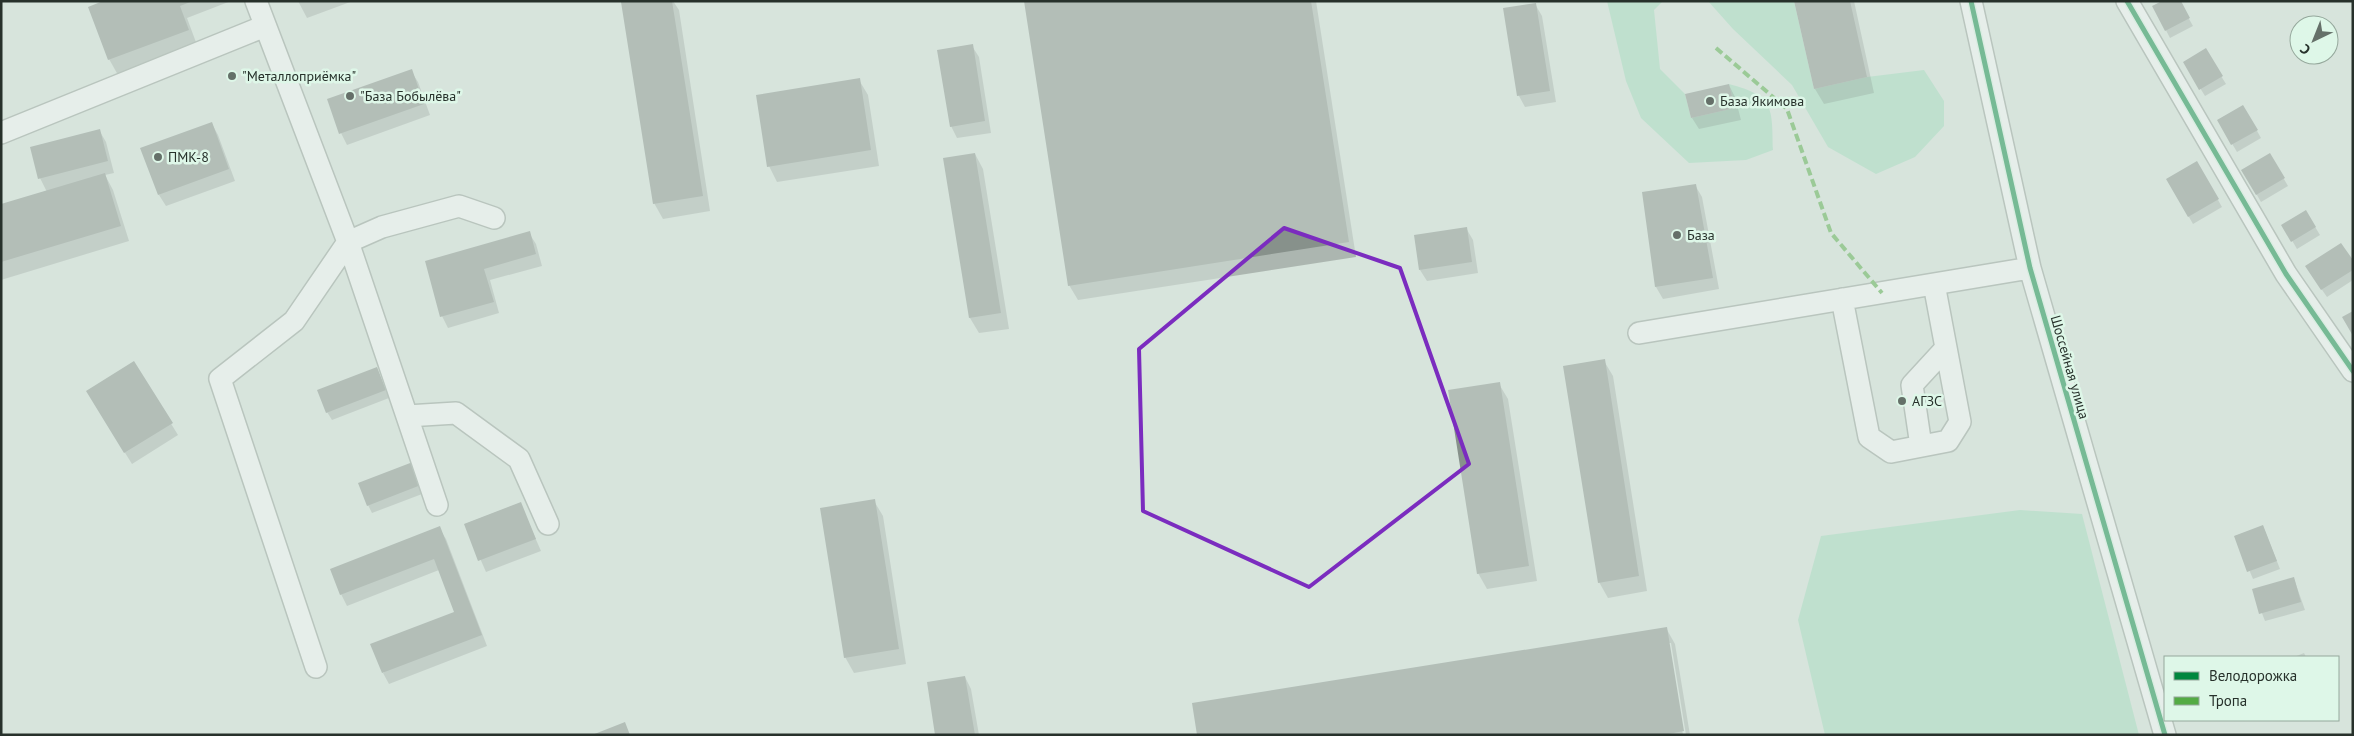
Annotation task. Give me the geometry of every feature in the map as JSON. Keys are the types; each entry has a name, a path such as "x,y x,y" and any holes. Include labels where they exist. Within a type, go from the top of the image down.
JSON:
{"street":[{"path":"256,1 348,242 437,505"},
{"name":"Шоссейная улица","path":"1971,1 2030,268 2165,735"},
{"path":"2127,1 2286,274 2353,371"},
{"path":"1,133 265,26"},
{"path":"316,667 220,379 294,321 348,242 382,227 459,206 494,218"},
{"path":"1639,333 2030,268"},
{"path":"1842,299 1869,437 1891,452 1948,441 1960,422 1934,284"},
{"path":"1921,446 1912,386 1946,348"},
{"path":"407,416 456,413 519,459 548,524"}],"highlighted area":[{"path":"1284,228 1400,268 1469,464 1309,587 1143,511 1139,349"}],"green space":[{"path":"1607,1 1663,1 1654,10 1660,69 1685,94 1691,118 1735,108 1729,84 1755,93 1763,99 1771,114 1773,150 1746,160 1689,163 1641,118 1626,81"},
{"path":"1708,1 1794,1 1814,89 1867,77 1924,70 1944,101 1944,126 1915,157 1876,174 1828,147 1792,85 1733,29"},
{"path":"2020,510 2082,514 2139,735 1825,735 1798,620 1821,536"}],"building":[{"path":"103,1 193,1 180,6 189,30 108,60 88,7"},
{"path":"672,1 703,196 653,204 621,2"},
{"path":"1024,1 1311,1 1349,242 1068,286"},
{"path":"1794,1 1850,1 1867,77 1814,89"},
{"path":"2162,1 2181,1 2190,18 2165,31 2152,6"},
{"path":"1536,3 1550,91 1517,96 1503,8"},
{"path":"973,44 985,121 950,127 937,50"},
{"path":"2206,48 2223,76 2199,90 2183,62"},
{"path":"412,69 424,104 339,134 327,99"},
{"path":"860,78 871,150 767,167 756,95"},
{"name":"База Якимова","path":"1729,84 1735,108 1691,118 1685,94"},
{"path":"2243,105 2258,130 2231,145 2217,120"},
{"path":"212,122 229,169 158,195 140,148"},
{"path":"100,129 108,161 38,179 30,147"},
{"path":"975,153 1001,313 969,318 943,158"},
{"path":"2270,153 2285,178 2256,195 2241,170"},
{"path":"2197,161 2219,199 2188,217 2166,179"},
{"path":"105,173 121,226 1,262 1,204"},
{"name":"База","path":"1696,184 1713,278 1655,287 1642,192"},
{"path":"2306,210 2316,227 2291,242 2281,225"},
{"path":"1467,227 1472,262 1419,270 1414,235"},
{"path":"530,231 536,254 484,269 494,302 440,317 425,261"},
{"path":"2341,243 2353,260 2353,270 2321,290 2305,266"},
{"path":"2353,311 2353,336 2342,317"},
{"path":"1605,359 1639,576 1598,583 1563,366"},
{"path":"134,361 173,423 124,453 86,391"},
{"path":"377,367 386,390 326,413 317,390"},
{"path":"1500,382 1529,566 1477,574 1448,390"},
{"path":"418,460 426,483 367,506 358,483"},
{"path":"875,499 899,649 844,658 820,508"},
{"path":"521,502 536,539 478,561 464,524"},
{"path":"2263,525 2277,561 2247,572 2234,536"},
{"path":"440,526 482,635 382,673 370,644 454,612 434,559 340,595 330,569"},
{"path":"2294,577 2301,602 2259,614 2252,589"},
{"path":"1667,627 1684,731 1663,735 1197,735 1192,703"},
{"path":"965,676 975,735 935,735 927,682"},
{"path":"625,722 630,735 592,735"}],"marked path":[{"path":"1716,48 1787,109 1831,233 1882,293"}],"cycle path":[{"path":"1971,1 2030,268 2165,735"},
{"path":"2127,1 2286,274 2353,371"}],"place":[{"name":"\"Металлоприёмка\"","path":"232,76"},
{"name":"\"База Бобылёва\"","path":"350,96"},
{"name":"База Якимова","path":"1710,101"},
{"name":"ПМК-8","path":"158,157"},
{"name":"База","path":"1677,235"},
{"name":"АГЗС","path":"1902,401"}]}
